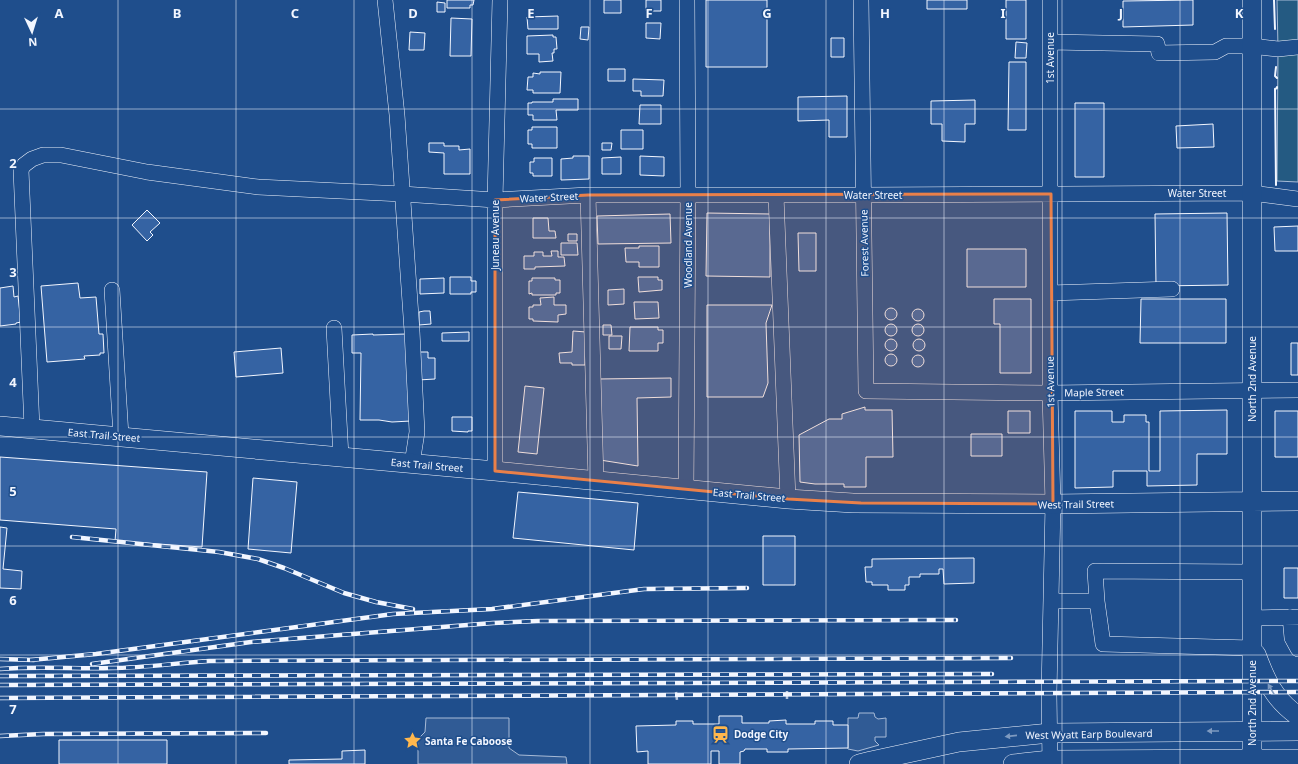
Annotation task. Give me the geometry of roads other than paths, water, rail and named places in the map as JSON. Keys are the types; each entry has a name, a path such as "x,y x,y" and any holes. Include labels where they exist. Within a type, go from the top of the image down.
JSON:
{"main road":[{"name":"North 2nd Avenue","path":"1252,0 1252,759"},
{"name":"East Trail Street","path":"0,426 121,436 686,490 853,503"},
{"name":"West Trail Street","path":"853,503 1053,504 1298,501"},
{"path":"1252,644 1273,692 1286,708 1298,716"},
{"name":"West Wyatt Earp Boulevard","path":"860,764 871,760 960,742 1050,732 1298,731"},
{"path":"1012,764 1132,760 1298,759"}],"street":[{"path":"385,0 393,76 412,331 417,432 412,464"},
{"name":"Juneau Avenue","path":"495,471 495,200 500,0"},
{"name":"Woodland Avenue","path":"686,490 688,194 687,0"},
{"name":"Forest Avenue","path":"862,0 866,391"},
{"name":"1st Avenue","path":"1050,0 1050,393 1053,504 1050,762"},
{"path":"1050,42 1157,44 1159,53 1215,52 1226,46 1278,48 1298,46"},
{"name":"Water Street","path":"32,428 21,170 32,158 44,155 61,155 147,172 258,187 495,200 588,195 688,194 863,195 1251,193 1298,199"},
{"path":"588,195 596,481"},
{"path":"776,195 788,499"},
{"path":"1050,293 1172,289"},
{"path":"112,290 121,436"},
{"path":"334,328 341,457"},
{"name":"Maple Street","path":"866,391 1050,393 1298,390"},
{"path":"1252,572 1095,571 1097,601 1103,644 1252,644"},
{"path":"1051,600 1097,601"},
{"path":"1252,618 1294,617 1292,638 1298,649"}],"railway":[{"path":"72,537 219,552 258,559 344,593 376,602 413,609"},
{"path":"30,660 96,654 393,614 492,609 644,589 747,588"},
{"path":"92,664 251,642 493,623 538,621 956,620"},
{"path":"0,669 123,668 209,661 1011,658"},
{"path":"0,659 34,660"},
{"path":"0,676 992,674"},
{"path":"0,685 1298,681"},
{"path":"0,698 1298,692"},
{"path":"0,736 43,734 266,733"}],"place":[{"name":"Dodge City","path":"721,734"},
{"name":"Santa Fe Caboose","path":"412,741"}]}
